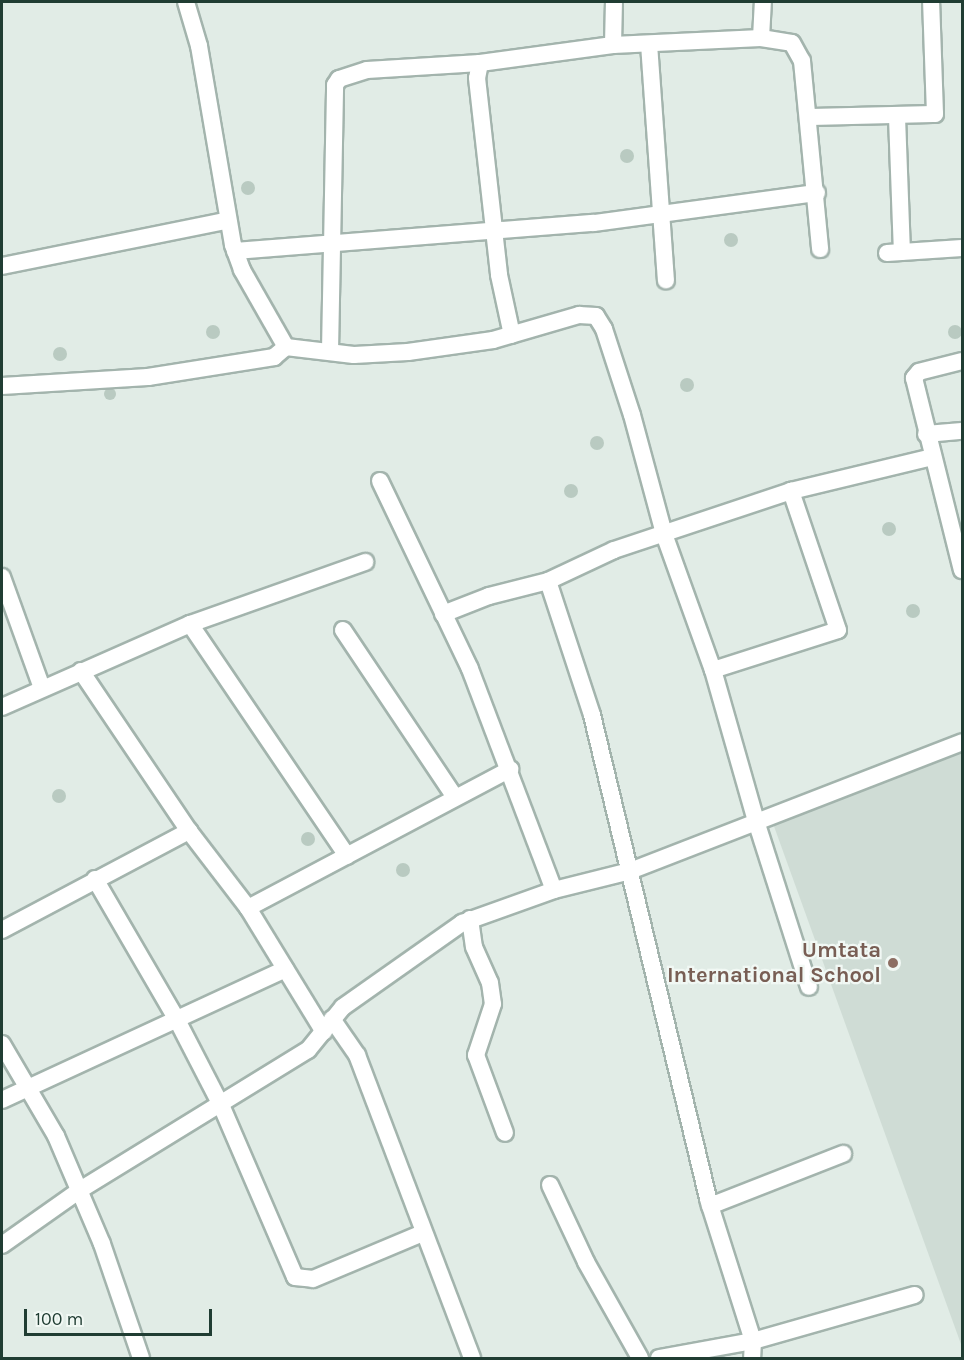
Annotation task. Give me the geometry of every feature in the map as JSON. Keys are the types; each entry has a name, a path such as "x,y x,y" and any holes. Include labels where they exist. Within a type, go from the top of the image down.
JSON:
{"street":[{"path":"186,2 199,46 226,221 235,251 286,347"},
{"path":"613,45 614,2"},
{"path":"761,38 763,2"},
{"path":"809,117 897,117 935,114 931,2"},
{"path":"330,351 335,85 339,79 367,70 480,63 503,56 613,45 761,38 792,44 799,51 809,117 820,249"},
{"path":"649,44 666,280"},
{"path":"480,63 478,89 494,228 512,335"},
{"path":"897,117 895,253 963,248"},
{"path":"235,251 660,216 817,193"},
{"path":"2,266 226,221"},
{"path":"2,386 148,377 274,357 286,347 354,355 408,352 512,335 579,315 596,316 600,321 632,415 664,534 713,670 756,821 809,987"},
{"path":"963,361 916,374 926,434 963,570"},
{"path":"926,434 963,431"},
{"path":"443,614 489,596 548,581 614,550 791,491 933,457"},
{"path":"380,481 443,614 510,769 554,890"},
{"path":"713,670 837,630 791,491"},
{"path":"2,707 190,624 365,562"},
{"path":"2,577 42,688"},
{"path":"548,581 592,715 710,1206 751,1353"},
{"path":"190,624 347,856"},
{"path":"343,630 455,797"},
{"path":"81,671 189,831 248,908 285,969 328,1025 357,1055 472,1359"},
{"path":"2,1245 80,1190 221,1106 308,1050 343,1007 470,919 554,890 630,871 963,742"},
{"path":"248,908 510,769"},
{"path":"2,930 189,831"},
{"path":"95,879 176,1018 221,1106 290,1272 299,1281 313,1279 423,1233"},
{"path":"470,919 474,947 490,984 493,1004 476,1055 505,1133"},
{"path":"2,1100 285,969"},
{"path":"2,1044 29,1086 80,1190 141,1359"},
{"path":"710,1206 843,1155"},
{"path":"550,1185 586,1262 640,1359"},
{"path":"659,1359 751,1353 915,1295"}],"shaded area":[{"name":"Umtata International School","path":"962,752 962,1347 771,818"}],"building":[{"path":"624,149 630,149 634,156 630,163 624,163 620,159 620,153"},
{"path":"245,181 251,181 255,188 251,195 245,195 241,191 241,185"},
{"path":"728,233 734,233 738,240 734,247 728,247 724,243 724,237"},
{"path":"210,325 216,325 220,332 216,339 210,339 206,335 206,329"},
{"path":"952,325 958,325 962,332 958,339 952,339 948,335 948,329"},
{"path":"57,347 63,347 67,354 63,361 57,361 53,357 53,351"},
{"path":"684,378 690,378 694,385 690,392 684,392 680,388 680,382"},
{"path":"112,388 116,394 112,400 108,400 104,392"},
{"path":"594,436 600,436 604,443 600,450 594,450 590,446 590,440"},
{"path":"568,484 574,484 578,491 574,498 568,498 564,494 564,488"},
{"path":"886,522 892,522 896,529 892,536 886,536 882,532 882,526"},
{"path":"910,604 916,604 920,611 916,618 910,618 906,614 906,608"},
{"path":"56,789 62,789 66,796 62,803 56,803 52,799 52,793"},
{"path":"305,832 311,832 315,839 311,846 305,846 301,842 301,836"},
{"path":"400,863 406,863 410,870 406,877 400,877 396,873 396,867"}],"place":[{"name":"Umtata International School","path":"893,963"}]}
